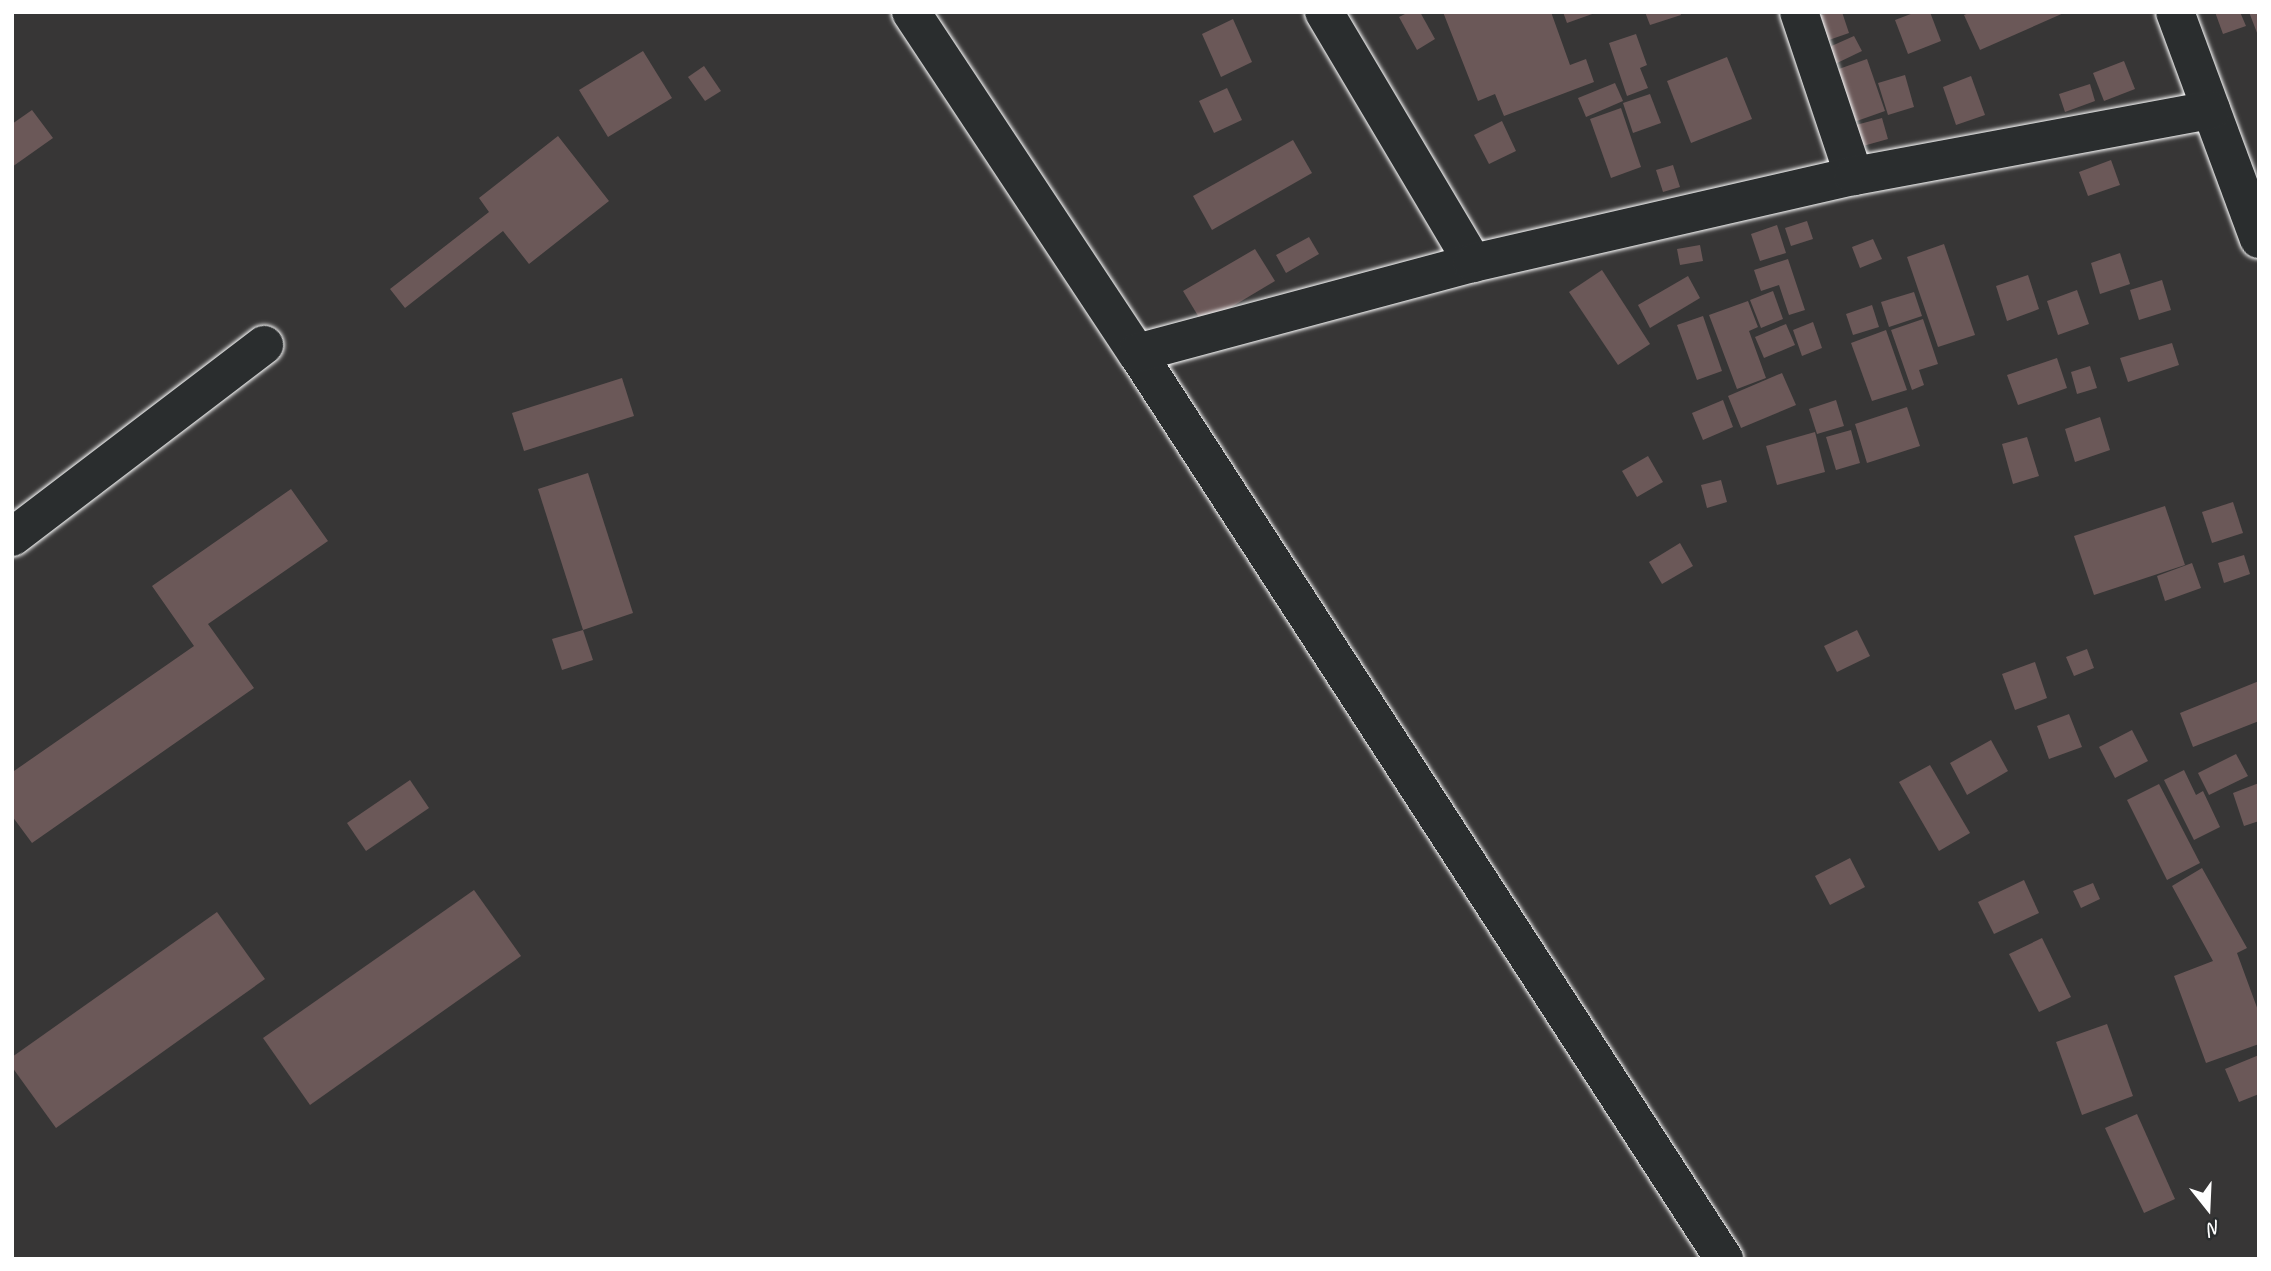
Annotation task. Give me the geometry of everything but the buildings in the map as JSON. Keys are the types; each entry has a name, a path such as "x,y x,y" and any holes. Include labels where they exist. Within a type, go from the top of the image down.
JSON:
{"street":[{"path":"911,12 1137,353 1724,1259"},
{"path":"1324,12 1474,263"},
{"path":"1799,12 1854,176"},
{"path":"2175,12 2259,239"},
{"path":"1137,353 1474,263 1854,176 2211,110"},
{"path":"12,537 264,345"}]}
